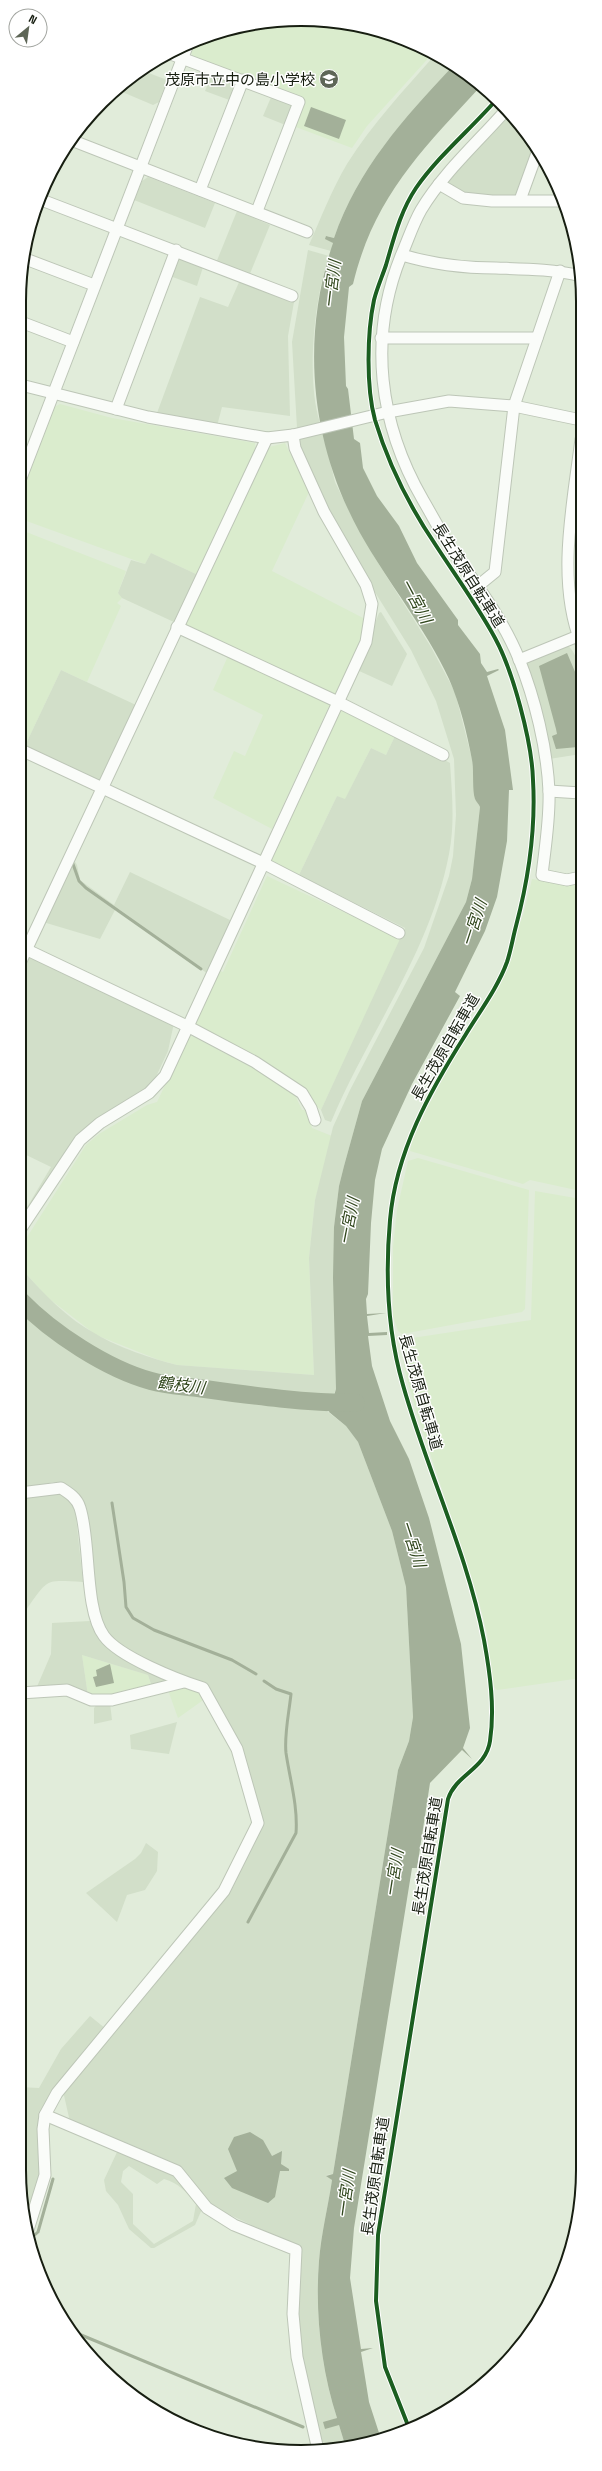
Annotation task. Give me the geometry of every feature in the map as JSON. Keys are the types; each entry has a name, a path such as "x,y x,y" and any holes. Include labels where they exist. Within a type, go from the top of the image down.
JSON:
{"street":[{"path":"26,465 94,285 185,51"},
{"path":"176,56 299,102 257,211"},
{"path":"200,190 242,80"},
{"path":"502,114 439,184 421,211 402,255 386,304 381,338 381,358 388,412 404,460 421,497 453,550 479,585 501,621 519,660 543,746 549,791 542,875 566,880 576,878"},
{"path":"77,142 257,211 307,232"},
{"path":"520,200 535,158"},
{"path":"439,184 463,198 557,201"},
{"path":"45,200 292,296"},
{"path":"116,409 176,250"},
{"path":"402,255 428,263 560,271 575,274"},
{"path":"29,260 94,285"},
{"path":"479,585 495,572 498,561 514,406 560,271"},
{"path":"26,324 73,342"},
{"path":"381,338 537,338"},
{"path":"26,386 148,417 267,438 293,435 374,415 449,401 514,406 576,419"},
{"path":"26,1221 80,1140 100,1123 149,1093 165,1076 366,642 372,604 366,585 324,512 295,448 293,435"},
{"path":"26,943 101,789 267,438"},
{"path":"576,508 568,563 570,599 576,626"},
{"path":"177,627 338,702 443,755"},
{"path":"519,660 576,641"},
{"path":"26,752 101,789 263,863 399,933"},
{"path":"549,791 576,792"},
{"path":"26,950 189,1026 255,1062 302,1093 311,1108 315,1120"},
{"path":"26,1492 61,1488 75,1499 81,1512 98,1627 114,1646 184,1682 203,1688 237,1750 258,1823 224,1891 56,2093 45,2115 42,2129 45,2175 31,2221"},
{"path":"26,1693 67,1690 91,1700 112,1700 184,1682"},
{"path":"45,2115 177,2171 207,2208 234,2225 296,2250 293,2314 297,2357 317,2444"}],"shaded area":[{"name":"茂原市立中の島小学校","path":"301,26 337,28 372,35 406,47 429,58 367,126 352,148 293,126 303,100 194,59 191,52 192,49 230,35 265,28"},
{"path":"431,59 450,70 399,126 369,167 344,213 334,238 327,236 333,243 331,251 309,245 336,183 347,164 367,135"},
{"path":"147,72 167,80 159,102 153,105 122,92"},
{"path":"212,74 234,82 237,88 232,101 205,91"},
{"path":"272,95 293,104 288,126 263,116"},
{"path":"504,116 532,152 517,194 512,196 466,195 448,184 448,180"},
{"path":"148,177 215,203 205,228 134,200 142,181"},
{"path":"237,211 270,225 249,276 216,263"},
{"path":"308,250 329,256 319,294 314,339 313,385 320,423 297,428 292,342"},
{"path":"181,258 203,267 197,286 170,276 176,261"},
{"path":"240,280 294,302 288,336 290,416 222,407 217,426 157,413 200,297 228,307"},
{"path":"60,404 112,418 255,443 256,454 198,575 151,553 145,564 26,521 26,482 54,407"},
{"path":"323,433 335,482 348,509 375,558 431,647 455,692 472,759 475,799 480,807 472,879 466,902 362,1101 344,1166 339,1186 334,1227 336,1389 332,1399 321,1400 151,1379 98,1354 66,1334 26,1302 26,1273 46,1295 85,1328 105,1339 135,1352 177,1365 314,1375 309,1258 315,1200 333,1127 350,1090 424,948 449,876 453,856 456,815 454,759 436,701 411,650 345,544 300,449 299,438"},
{"path":"285,443 309,492 272,571 365,619 361,638 335,696 182,625 269,447"},
{"path":"26,532 126,571 118,593 122,598 117,603 121,606 87,682 61,670 26,744"},
{"path":"151,553 198,575 176,623 122,598 118,593 131,560 145,564"},
{"path":"381,612 407,654 392,686 357,670 379,613"},
{"path":"568,646 574,654 576,660 576,755 549,759 526,667 529,662"},
{"path":"228,656 331,702 272,829 213,798 234,751 245,756 263,715 213,690"},
{"path":"61,670 136,705 100,783 26,749 26,744"},
{"path":"340,707 396,734 386,755 371,748 345,800 337,796 299,875 271,862 270,859"},
{"path":"396,734 450,763 452,797 451,843 440,889 428,924 414,957 346,1089 331,1122 325,1120 321,1110 405,928 299,875 337,796 345,799 371,748 386,755"},
{"path":"72,857 77,865 80,880 114,905 130,872 232,921 208,974 116,908 100,939 43,922"},
{"path":"267,876 401,939 321,1110 310,1101 296,1083 260,1058 197,1027 195,1021 218,970 223,972"},
{"path":"532,879 570,885 576,884 576,1190 530,1180 523,1184 410,1151 413,1137 428,1106 505,963 524,912"},
{"path":"28,954 174,1023 168,1051 154,1081 136,1098 94,1122 26,1217 26,1209 51,1167 26,1155 26,958"},
{"path":"192,1036 266,1075 295,1095 302,1110 307,1110 312,1128 332,1136 315,1200 309,1258 314,1375 177,1365 159,1360 96,1335 47,1297 26,1274 26,1239 86,1145 99,1134 147,1105 157,1102 188,1037"},
{"path":"418,1158 529,1190 525,1309 522,1312 402,1334 398,1331 393,1316 393,1247 397,1210 408,1161"},
{"path":"535,1191 576,1198 576,1679 497,1690 493,1686 487,1633 478,1598 419,1420 406,1376 402,1354 406,1353 406,1345 412,1338 531,1320"},
{"path":"26,1310 45,1327 82,1351 117,1371 147,1383 323,1408 346,1426 358,1442 392,1531 406,1587 413,1717 409,1741 398,1770 333,2174 326,2175 332,2180 321,2241 318,2280 320,2341 331,2400 337,2418 323,2423 339,2425 344,2442 321,2444 304,2375 293,2244 213,2207 187,2175 70,2122 63,2091 226,1895 261,1824 208,1686 144,1661 115,1645 99,1626 81,1505 63,1485 53,1482 26,1488"},
{"path":"60,1493 67,1497 75,1508 83,1582 61,1581 48,1583 39,1592 26,1610 26,1496"},
{"path":"90,1621 96,1633 112,1651 122,1658 168,1679 167,1684 152,1687 148,1675 82,1655 88,1696 36,1689 51,1654 52,1623"},
{"path":"82,1655 148,1675 152,1687 110,1697 88,1696"},
{"path":"188,1687 203,1693 206,1698 178,1718 168,1690"},
{"path":"98,1703 110,1703 112,1720 94,1724 94,1708"},
{"path":"177,1722 169,1754 131,1749 130,1735"},
{"path":"146,1843 158,1852 157,1871 145,1890 127,1895 117,1922 86,1893 135,1859 141,1853"},
{"path":"90,2016 106,2029 45,2102 40,2128 42,2177 29,2212 26,2170 26,2087 39,2088 61,2049"},
{"path":"118,2150 176,2176 202,2209 195,2225 154,2248 151,2248 129,2229 118,2205 106,2191 104,2180","holes":["129,2166 157,2184 164,2179 174,2183 196,2204 193,2221 154,2244 133,2224 133,2194 121,2182 123,2171"]}],"water":[{"name":"一宮川","path":"450,70 477,90 438,133 402,177 373,226 362,253 353,284 349,287 344,337 346,386 348,389 354,439 360,443 363,468 377,496 399,526 417,563 458,620 458,625 480,654 481,663 487,672 499,670 487,676 505,730 513,790 509,790 507,841 497,897 485,931 455,992 460,996 412,1084 382,1149 375,1180 371,1223 368,1294 366,1299 367,1314 386,1313 367,1316 369,1333 387,1332 387,1335 368,1336 372,1366 390,1421 409,1459 429,1518 461,1644 470,1728 463,1748 472,1759 462,1750 430,1783 417,1868 412,1868 354,2228 350,2278 361,2349 373,2348 361,2352 369,2402 379,2433 344,2442 339,2425 325,2429 323,2422 337,2418 331,2399 323,2360 320,2340 318,2300 320,2251 332,2180 326,2176 333,2174 398,1770 409,1741 413,1717 406,1587 392,1531 358,1442 346,1426 329,1412 336,1389 333,1278 334,1227 339,1186 362,1101 466,902 472,879 480,807 475,800 472,760 460,708 449,679 429,641 382,570 360,533 343,499 330,464 321,428 316,391 314,354 316,317 323,280 333,243 325,239 326,236 334,238 344,213 369,167 399,126"},
{"path":"311,107 346,120 339,139 304,126"},
{"path":"567,653 576,674 576,747 556,749 552,736 557,734 556,729 539,666"},
{"path":"110,1664 114,1683 96,1687 93,1677 97,1676 96,1670"},
{"path":"250,2132 263,2140 272,2156 282,2151 281,2164 289,2169 289,2171 280,2171 275,2197 268,2203 232,2188 224,2178 237,2171 228,2149 234,2137"}],"waterway":[{"path":"73,864 79,881 86,888 201,969"},
{"name":"鶴枝川","path":"26,1306 64,1337 99,1359 116,1368 157,1383 280,1399 356,1403"},
{"path":"112,1503 124,1582 126,1607 133,1618 154,1630 232,1660 256,1674"},
{"path":"248,1922 296,1833 295,1803 286,1753 286,1731 291,1694 276,1689 264,1681"},
{"path":"34,2236 38,2232 53,2179"},
{"path":"82,2335 303,2427"}],"cycle path":[{"name":"長生茂原自転車道","path":"407,2423 385,2367 376,2301 378,2235 448,1799 457,1783 477,1765 487,1751 490,1741 492,1703 486,1652 477,1607 468,1575 423,1449 398,1364 389,1303 388,1241 390,1220 399,1170 417,1122 440,1077 494,990 510,953 528,872 534,799 532,764 525,727 515,687 502,652 481,614 426,530 400,484 386,452 375,420 370,392 368,360 370,328 375,296 398,225 410,197 435,164 492,104"}],"place":[{"name":"茂原市立中の島小学校","path":"329,79"}]}
